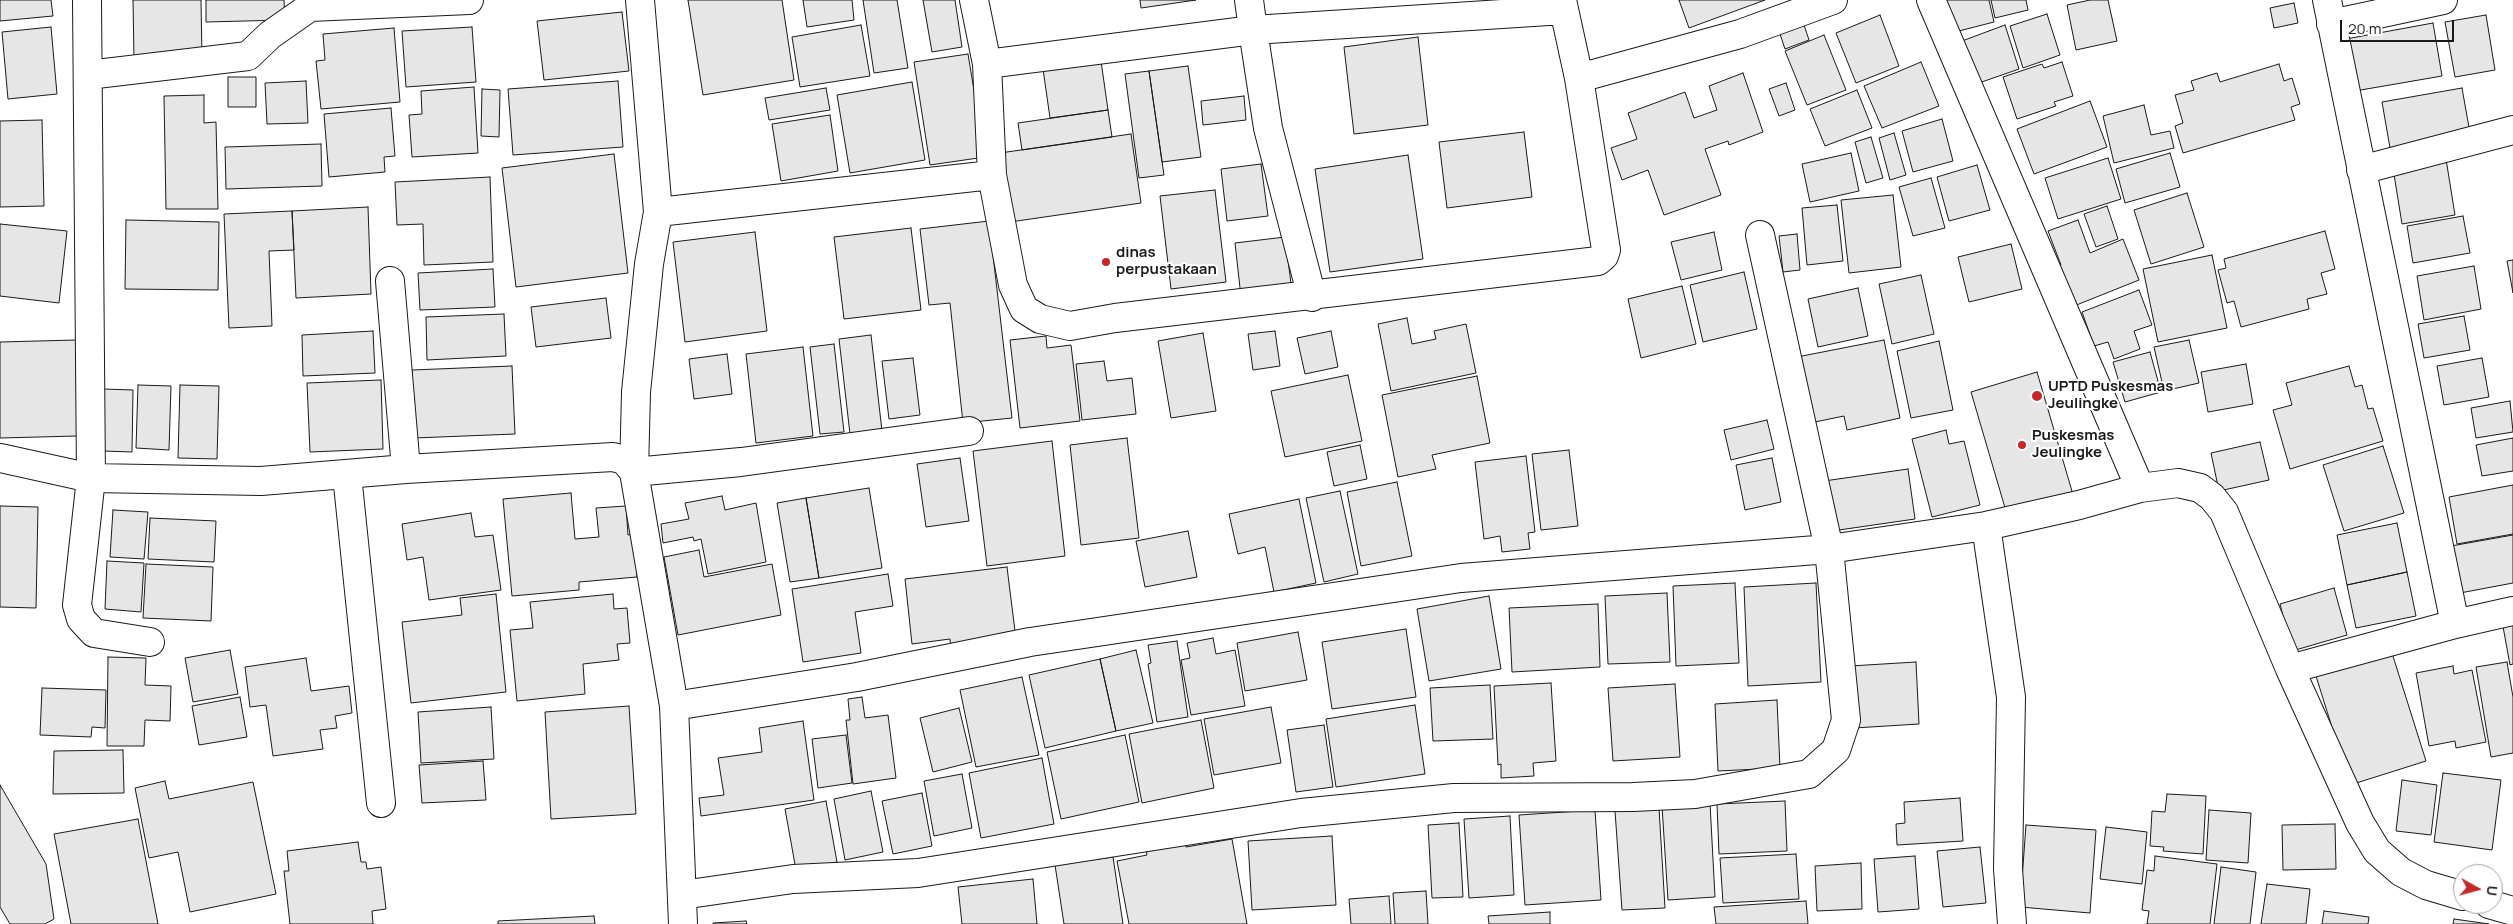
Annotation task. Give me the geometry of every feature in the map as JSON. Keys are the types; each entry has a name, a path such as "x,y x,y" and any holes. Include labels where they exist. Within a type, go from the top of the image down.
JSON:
{"street":[{"path":"87,0 91,478 77,605 81,619 94,634 150,642"},
{"path":"88,75 248,56 270,35 310,7 468,0"},
{"path":"640,0 658,212 649,264 636,392 634,472 674,706 684,924"},
{"path":"974,0 987,64 992,175 1013,285 1024,309 1040,318 1070,326 1115,318 1312,297 1598,261 1604,256 1606,250 1579,78 1563,5 1253,30 987,64"},
{"path":"1249,0 1268,128 1312,297"},
{"path":"1579,78 1740,34 1833,0"},
{"path":"1931,0 2140,488"},
{"path":"2443,0 2328,12 2455,624"},
{"path":"2361,170 2513,130"},
{"path":"658,212 992,175"},
{"path":"682,895 793,879 918,873 1301,813 1454,798 1633,797 1695,794 1809,774 1836,750 1846,720 1829,549 1760,235"},
{"path":"390,281 406,469"},
{"path":"634,472 741,462 969,431"},
{"path":"0,458 91,478 261,481 406,469 613,457 624,460 634,472"},
{"path":"347,475 381,803"},
{"path":"674,706 857,677 1030,642 1462,578 1829,549 1986,526 2079,505 2140,488 2178,483 2200,488 2212,497 2224,512 2290,669 2360,823 2377,851 2401,872 2426,886 2453,893"},
{"path":"1986,526 2012,697 2008,869 2012,924"},
{"path":"2290,669 2455,624 2513,612"}],"building":[{"path":"0,0 51,0 53,16 0,21"},
{"path":"133,0 201,0 202,59 134,60"},
{"path":"206,0 284,0 285,20 206,22"},
{"path":"688,0 782,0 794,80 703,95"},
{"path":"803,0 852,0 854,20 807,27"},
{"path":"863,0 897,0 908,68 874,73"},
{"path":"923,0 955,0 962,47 932,52"},
{"path":"1140,0 1196,0 1141,8"},
{"path":"1679,0 1765,0 1689,28"},
{"path":"1943,0 1989,0 1994,22 1951,33"},
{"path":"1991,0 2026,0 2028,10 1995,18"},
{"path":"2090,0 2108,0 2117,41 2076,50 2067,5"},
{"path":"2294,3 2298,23 2274,28 2270,8"},
{"path":"622,12 629,71 544,80 537,21"},
{"path":"2047,14 2060,55 2023,68 2010,26"},
{"path":"1880,15 1899,66 1856,83 1836,33"},
{"path":"2486,15 2495,70 2455,77 2445,22"},
{"path":"1803,22 1809,40 1785,49 1779,31"},
{"path":"2433,23 2442,76 2355,91 2346,39"},
{"path":"861,25 870,76 800,87 792,37"},
{"path":"2005,25 2019,69 1976,84 1962,41"},
{"path":"51,27 57,94 8,99 2,32"},
{"path":"472,27 476,82 406,87 402,31"},
{"path":"394,28 400,102 321,109 316,61 325,60 323,34"},
{"path":"1824,35 1846,90 1807,105 1785,51"},
{"path":"1418,37 1428,125 1354,134 1344,47"},
{"path":"968,54 985,157 930,165 914,62"},
{"path":"1101,61 1108,110 1050,118 1043,69"},
{"path":"1921,62 1939,106 1882,128 1864,86"},
{"path":"2062,62 2073,96 2054,102 2056,106 2017,119 2003,77 2042,64 2044,68"},
{"path":"2279,64 2284,81 2292,78 2300,104 2291,107 2295,120 2183,153 2175,126 2183,123 2175,95 2194,90 2191,81 2217,73 2220,82"},
{"path":"1188,66 1201,157 1162,162 1149,71"},
{"path":"1149,71 1164,175 1139,178 1125,74"},
{"path":"1743,73 1763,132 1729,145 1728,141 1705,149 1721,195 1664,215 1648,170 1622,180 1611,148 1637,139 1628,113 1685,92 1694,118 1717,110 1709,86"},
{"path":"228,77 256,77 256,107 228,107"},
{"path":"306,81 308,123 267,124 265,83"},
{"path":"618,81 623,147 513,155 508,89"},
{"path":"912,82 925,160 850,173 837,95"},
{"path":"1786,83 1795,110 1779,116 1769,89"},
{"path":"474,87 478,153 412,157 409,115 422,114 421,91"},
{"path":"826,88 830,110 769,120 765,98"},
{"path":"2462,88 2470,133 2390,148 2382,102"},
{"path":"482,89 500,90 499,137 481,136"},
{"path":"1857,90 1872,128 1825,146 1810,109"},
{"path":"204,95 204,123 216,122 218,209 166,209 164,96"},
{"path":"1244,96 1246,120 1203,125 1201,101"},
{"path":"2090,101 2107,147 2034,174 2017,129"},
{"path":"2144,105 2151,135 2170,131 2174,148 2114,163 2103,116"},
{"path":"391,108 395,156 384,157 385,172 329,177 324,114"},
{"path":"1108,110 1112,137 1022,150 1018,123"},
{"path":"830,115 838,171 781,181 772,124"},
{"path":"1942,119 1953,161 1913,172 1902,131"},
{"path":"42,120 44,206 0,207 0,121"},
{"path":"1524,132 1532,197 1447,208 1439,142"},
{"path":"1894,133 1906,175 1890,180 1879,138"},
{"path":"1131,134 1141,203 1010,222 1000,153"},
{"path":"1871,137 1883,178 1866,183 1855,142"},
{"path":"321,144 322,186 226,189 225,147"},
{"path":"1851,153 1859,191 1810,202 1802,164"},
{"path":"2170,153 2180,187 2125,203 2116,169"},
{"path":"614,154 628,273 516,287 502,168"},
{"path":"1408,155 1423,259 1330,272 1315,169"},
{"path":"2108,158 2121,199 2058,219 2045,178"},
{"path":"2446,159 2455,215 2402,224 2393,168"},
{"path":"1261,164 1268,216 1227,221 1221,169"},
{"path":"1977,165 1990,210 1949,221 1937,177"},
{"path":"490,177 493,262 424,265 423,224 397,225 395,182"},
{"path":"1931,178 1945,228 1913,236 1899,187"},
{"path":"1215,190 1226,282 1171,289 1160,196"},
{"path":"2187,193 2204,247 2151,264 2134,210"},
{"path":"1893,195 1901,267 1849,273 1841,200"},
{"path":"1837,205 1843,261 1807,265 1802,208"},
{"path":"2107,206 2118,239 2096,247 2084,214"},
{"path":"368,207 371,294 296,298 292,211"},
{"path":"292,211 294,250 269,251 272,326 229,328 224,214"},
{"path":"2463,216 2470,253 2413,263 2407,226"},
{"path":"126,220 219,222 218,290 125,289"},
{"path":"2078,220 2090,253 2123,239 2139,280 2074,306 2058,266 2061,265 2048,231"},
{"path":"989,221 1012,418 963,423 950,303 929,305 920,229"},
{"path":"0,224 67,231 59,303 0,296"},
{"path":"911,228 921,310 844,319 834,237"},
{"path":"2325,231 2335,269 2321,273 2327,294 2307,299 2309,309 2241,327 2234,301 2227,303 2218,270 2226,268 2224,259"},
{"path":"755,232 767,331 685,342 673,242"},
{"path":"1714,232 1722,270 1681,280 1671,242"},
{"path":"1797,234 1800,270 1783,272 1779,236"},
{"path":"1285,237 1292,291 1241,297 1235,243"},
{"path":"2011,244 2022,289 1969,302 1958,257"},
{"path":"2212,255 2227,328 2158,342 2143,269"},
{"path":"2513,260 2513,293 2507,261"},
{"path":"2474,266 2481,309 2424,320 2417,276"},
{"path":"493,269 495,307 420,310 418,273"},
{"path":"1744,272 1757,329 1703,342 1690,285"},
{"path":"1921,275 1934,334 1892,344 1879,284"},
{"path":"1682,286 1696,344 1641,358 1628,299"},
{"path":"1858,288 1868,336 1818,347 1808,299"},
{"path":"2139,290 2152,325 2134,331 2140,349 2114,359 2108,342 2094,346 2082,312"},
{"path":"606,298 611,338 536,347 531,307"},
{"path":"504,314 506,356 427,360 426,317"},
{"path":"2464,316 2470,350 2424,358 2418,324"},
{"path":"1407,318 1412,344 1436,339 1434,331 1466,324 1476,373 1391,391 1378,324"},
{"path":"373,331 375,373 303,376 302,335"},
{"path":"1275,331 1280,366 1253,370 1248,334"},
{"path":"1331,331 1338,367 1305,374 1297,338"},
{"path":"1203,333 1216,411 1171,418 1158,341"},
{"path":"871,335 882,431 850,434 839,339"},
{"path":"1046,336 1047,348 1071,345 1080,421 1020,428 1010,340"},
{"path":"76,340 77,436 0,438 0,342"},
{"path":"1884,340 1900,418 1847,430 1844,416 1810,423 1797,357"},
{"path":"2189,340 2199,383 2164,391 2154,347"},
{"path":"1939,341 1953,410 1911,418 1897,351"},
{"path":"834,344 844,432 820,434 810,347"},
{"path":"803,347 813,436 756,443 746,354"},
{"path":"2150,352 2161,392 2125,402 2113,362"},
{"path":"727,354 732,394 694,399 689,359"},
{"path":"913,358 920,415 889,419 882,361"},
{"path":"2482,358 2489,397 2444,405 2437,366"},
{"path":"1104,361 1107,381 1132,378 1136,414 1082,420 1076,364"},
{"path":"2246,364 2253,404 2208,412 2201,372"},
{"path":"512,366 515,434 414,438 412,370"},
{"path":"2349,366 2355,387 2362,385 2368,409 2373,408 2383,441 2290,469 2273,410 2292,405 2286,383"},
{"name":"Puskesmas Jeulingke","path":"2037,372 2074,498 2008,518 1971,392"},
{"path":"1348,375 1362,441 1285,457 1271,391"},
{"path":"1477,376 1490,443 1432,455 1436,469 1398,477 1382,395"},
{"path":"381,380 383,449 310,452 307,383"},
{"path":"138,385 171,386 169,450 136,448"},
{"path":"180,385 219,386 217,459 178,458"},
{"path":"104,389 133,390 132,452 103,451"},
{"path":"2510,401 2513,432 2476,438 2471,408"},
{"path":"1767,420 1774,449 1731,460 1724,430"},
{"path":"1946,430 1949,444 1964,441 1980,505 1932,517 1912,439"},
{"path":"1127,438 1139,538 1081,545 1070,445"},
{"path":"2513,438 2513,471 2482,476 2476,445"},
{"path":"1052,441 1065,556 987,566 973,451"},
{"path":"2260,442 2269,480 2219,491 2211,453"},
{"path":"1360,445 1367,479 1334,486 1327,452"},
{"path":"2383,446 2404,513 2344,531 2323,465"},
{"path":"1569,450 1578,526 1541,530 1532,454"},
{"path":"1526,456 1535,532 1528,533 1530,549 1502,552 1500,536 1484,539 1475,462"},
{"path":"960,458 969,521 926,527 917,464"},
{"path":"1772,458 1781,502 1745,510 1736,465"},
{"path":"1908,469 1915,519 1832,531 1824,481"},
{"path":"1397,482 1412,556 1361,566 1347,492"},
{"path":"2513,485 2513,534 2457,544 2449,497"},
{"path":"869,488 882,568 819,578 806,498"},
{"path":"1340,491 1358,574 1324,582 1306,498"},
{"path":"571,493 575,539 599,537 596,508 626,506 628,535 634,534 637,577 579,582 579,590 512,596 503,499"},
{"path":"722,496 725,510 756,503 766,562 708,574 701,539 694,541 693,537 663,543 661,524 689,519 685,503"},
{"path":"806,498 819,578 790,582 777,503"},
{"path":"1299,499 1316,583 1274,592 1265,547 1238,554 1229,514"},
{"path":"0,506 38,507 36,608 0,607"},
{"path":"113,510 148,512 144,559 110,557"},
{"path":"471,513 475,537 493,535 501,590 429,600 423,557 407,560 402,524"},
{"path":"150,518 216,521 214,562 148,559"},
{"path":"2397,523 2407,572 2347,585 2337,535"},
{"path":"1188,531 1197,577 1145,587 1136,541"},
{"path":"2513,535 2513,583 2460,593 2451,546"},
{"path":"699,550 704,577 772,564 781,615 678,635 664,557"},
{"path":"107,561 144,563 141,612 105,609"},
{"path":"146,564 213,567 211,621 143,618"},
{"path":"1007,567 1015,631 1002,633 1003,643 951,649 950,639 912,644 905,579"},
{"path":"2407,572 2416,616 2356,628 2347,585"},
{"path":"888,574 893,606 855,612 861,653 803,662 792,589"},
{"path":"1735,583 1739,663 1676,666 1673,586"},
{"path":"1816,583 1821,682 1748,686 1744,587"},
{"path":"2334,588 2347,635 2292,651 2280,604"},
{"path":"1667,593 1670,662 1608,664 1605,596"},
{"path":"496,594 506,692 411,703 402,622 462,615 460,598"},
{"path":"613,594 614,609 627,608 630,643 617,644 619,660 583,664 585,694 517,701 510,630 533,628 530,602"},
{"path":"1489,596 1501,669 1429,681 1417,609"},
{"path":"1598,604 1600,667 1512,672 1509,608"},
{"path":"2513,619 2513,664 2510,665 2502,621"},
{"path":"1406,629 1416,697 1332,709 1322,642"},
{"path":"1298,632 1307,680 1245,691 1237,643"},
{"path":"1213,638 1216,654 1235,650 1245,706 1191,715 1181,660 1190,658 1187,643"},
{"path":"1177,641 1188,717 1157,722 1148,664 1151,663 1148,645"},
{"path":"230,650 238,694 193,702 185,658"},
{"path":"1136,650 1153,723 1116,731 1100,659"},
{"path":"2392,653 2426,761 2350,785 2316,676"},
{"path":"108,657 146,658 145,685 171,686 170,721 145,720 144,746 107,746"},
{"path":"306,658 311,691 349,686 352,713 335,716 337,728 320,730 323,749 273,756 266,705 250,707 245,667"},
{"path":"1100,659 1116,731 1045,748 1029,675"},
{"path":"1916,662 1919,724 1854,728 1850,666"},
{"path":"2507,662 2513,697 2513,753 2491,757 2476,667"},
{"path":"2453,666 2454,674 2472,670 2486,742 2456,748 2455,741 2429,746 2416,673"},
{"path":"1022,677 1039,755 976,767 960,690"},
{"path":"1551,683 1556,761 1533,763 1534,776 1501,778 1501,764 1498,765 1494,686"},
{"path":"1675,684 1680,757 1613,761 1608,688"},
{"path":"1490,685 1493,739 1433,741 1430,688"},
{"path":"42,688 106,690 105,728 92,727 91,737 40,735"},
{"path":"240,697 247,737 199,745 192,706"},
{"path":"862,697 865,718 888,715 896,778 853,784 846,720 850,720 848,699"},
{"path":"1777,700 1780,768 1718,771 1715,704"},
{"path":"1415,705 1425,774 1336,787 1326,719"},
{"path":"629,706 636,814 551,819 545,712"},
{"path":"491,707 494,759 421,763 418,712"},
{"path":"1271,707 1281,763 1214,775 1204,719"},
{"path":"959,708 972,762 933,772 920,718"},
{"path":"1201,720 1214,788 1142,803 1129,734"},
{"path":"803,721 814,800 701,816 699,798 724,795 718,758 762,752 759,728"},
{"path":"1324,725 1333,787 1296,792 1287,730"},
{"path":"846,735 852,783 818,788 812,739"},
{"path":"1125,735 1139,802 1061,819 1047,752"},
{"path":"123,750 124,793 53,794 54,751"},
{"path":"1042,758 1054,824 981,838 969,773"},
{"path":"483,761 486,800 422,803 419,765"},
{"path":"2443,773 2501,780 2492,850 2434,842"},
{"path":"962,774 972,828 934,836 924,781"},
{"path":"2402,780 2437,785 2431,835 2396,831"},
{"path":"165,781 169,799 253,782 276,894 190,912 178,852 149,858 135,788"},
{"path":"0,785 46,864 54,919 45,924 10,924 0,907"},
{"path":"871,791 883,852 845,860 834,799"},
{"path":"922,793 932,846 893,854 882,801"},
{"path":"2167,794 2206,796 2203,854 2163,851 2164,847 2150,846 2152,811 2165,812"},
{"path":"1960,798 1963,841 1897,845 1896,824 1905,823 1904,802"},
{"path":"826,801 837,862 796,870 785,809"},
{"path":"1785,801 1787,851 1719,854 1717,804"},
{"path":"1710,803 1715,897 1668,900 1662,806"},
{"path":"1659,808 1665,908 1622,910 1615,811"},
{"path":"1595,810 1601,900 1525,905 1519,815"},
{"path":"2209,810 2251,813 2248,863 2206,860"},
{"path":"1510,816 1514,895 1469,898 1464,819"},
{"path":"138,819 158,924 71,924 54,834"},
{"path":"1459,823 1463,897 1432,898 1428,825"},
{"path":"2335,824 2336,869 2283,870 2282,825"},
{"path":"2026,825 2096,830 2090,913 2020,907"},
{"path":"2106,827 2147,832 2142,884 2100,879"},
{"path":"1184,836 1186,847 1232,839 1247,924 1129,924 1117,861 1147,855 1145,844"},
{"path":"1332,836 1336,905 1252,910 1248,841"},
{"path":"358,842 361,862 366,862 367,869 381,867 386,909 372,911 373,924 290,924 284,871 289,871 287,851"},
{"path":"1980,847 1986,903 1943,907 1937,851"},
{"path":"1796,854 1799,899 1723,903 1720,858"},
{"path":"1915,856 1919,909 1878,912 1874,859"},
{"path":"2155,856 2217,864 2210,924 2147,924 2149,911 2142,910 2147,870 2154,871"},
{"path":"1113,857 1123,924 1064,924 1055,865"},
{"path":"1861,863 1862,909 1817,911 1815,866"},
{"path":"2221,867 2256,872 2250,924 2214,924"},
{"path":"1033,879 1037,924 962,924 958,887"},
{"path":"2267,884 2310,889 2306,924 2261,924"},
{"path":"1426,891 1428,924 1395,924 1393,893"},
{"path":"1389,896 1391,924 1351,924 1349,899"},
{"path":"1806,901 1808,924 1716,924 1714,907"},
{"path":"2324,911 2369,917 2368,924 2322,924"},
{"path":"1550,912 1550,924 1489,924 1488,916"},
{"path":"594,916 595,924 498,924 498,921"},
{"path":"2454,919 2489,924 2453,924"},
{"path":"746,921 747,924 713,924 713,923"}],"place":[{"name":"dinas perpustakaan","path":"1106,262"},
{"name":"UPTD Puskesmas Jeulingke","path":"2037,396"},
{"name":"Puskesmas Jeulingke","path":"2022,445"}]}
